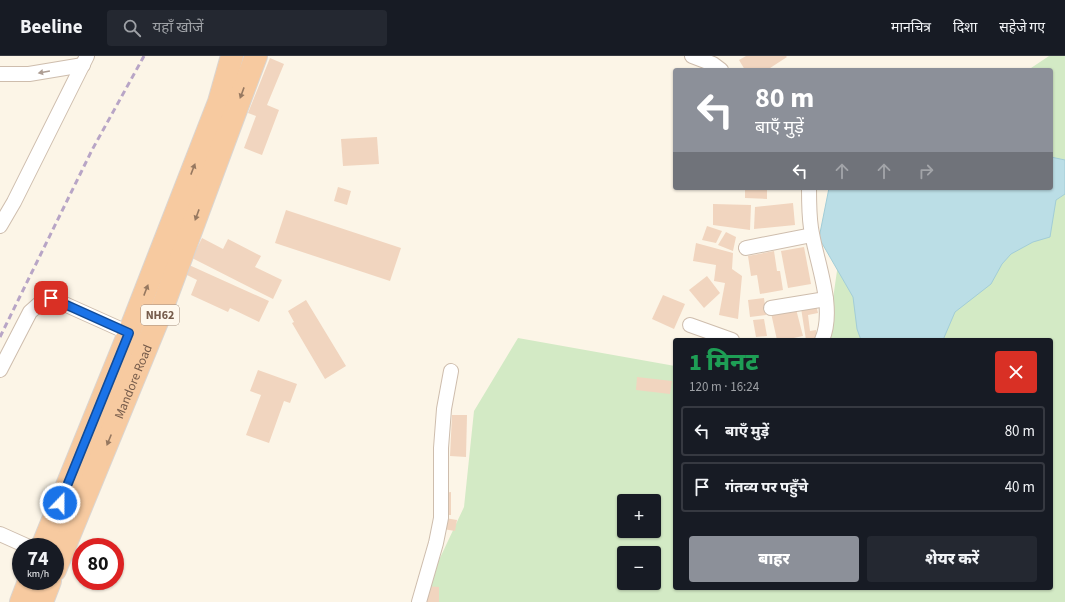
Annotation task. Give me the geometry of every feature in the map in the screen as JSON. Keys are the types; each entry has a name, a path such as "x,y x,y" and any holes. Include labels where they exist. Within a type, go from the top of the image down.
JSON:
{"highway":[{"name":"Mandore Road","path":"46,538 129,333 219,102 232,56"},
{"name":"Mandore Road","path":"64,548 159,317 256,56"},
{"path":"21,602 26,590"},
{"path":"42,602 47,590"}],"street":[{"path":"692,56 713,64 718,68"},
{"path":"0,74 30,74 85,61"},
{"path":"0,226 14,202 85,61"},
{"path":"809,190 810,226 826,299 827,320 826,331 823,338"},
{"path":"746,248 812,235"},
{"path":"0,370 30,312 38,304 51,298 129,333"},
{"path":"772,308 826,299"},
{"path":"690,325 726,338"},
{"path":"419,602 436,543 441,518 441,440 444,409 451,371"},
{"path":"0,534 12,539"}],"green space":[{"path":"1049,56 1065,56 1065,602 427,602 431,577 464,507 474,411 518,338 673,366 673,590 1053,590 1053,338 827,338 849,190 1053,190 1053,68 1031,68"}],"water":[{"path":"1053,157 1065,160 1065,194 1056,200 1050,237 1033,242 1011,254 1002,264 991,284 955,312 944,338 860,338 857,329 853,297 819,238 829,190 1053,190"}],"building":[{"path":"746,56 787,57 770,68 744,68 739,60"},
{"path":"270,58 284,64 267,105 279,110 262,155 244,148 256,116 248,113"},
{"path":"377,137 379,164 343,166 341,139"},
{"path":"338,187 351,191 347,205 334,201"},
{"path":"745,190 767,190 767,199 745,198"},
{"path":"793,203 795,225 754,229 755,207"},
{"path":"713,204 751,205 750,230 713,225"},
{"path":"286,210 401,248 390,281 275,243"},
{"path":"707,226 722,231 716,243 702,240"},
{"path":"726,232 736,237 733,251 718,245"},
{"path":"202,238 223,249 228,239 261,256 255,267 282,280 273,299 192,258"},
{"path":"696,243 733,253 732,269 742,276 738,319 719,315 725,283 714,281 716,265 693,261"},
{"path":"804,247 811,284 788,288 781,251"},
{"path":"774,251 777,271 780,271 783,290 760,294 757,275 751,276 748,256"},
{"path":"189,265 269,301 259,322 230,308 228,312 191,295 197,280 185,274"},
{"path":"707,276 720,293 704,308 689,290"},
{"path":"663,295 685,304 674,329 652,319"},
{"path":"764,298 766,315 750,317 748,300"},
{"path":"306,300 346,366 325,379 292,323 294,322 288,311"},
{"path":"816,305 818,313 808,315 810,331 816,330 817,338 806,338 801,308"},
{"path":"796,309 803,336 794,338 777,338 771,313"},
{"path":"764,319 767,336 756,337 753,320"},
{"path":"258,370 297,384 290,403 284,401 269,443 246,435 261,395 250,391"},
{"path":"637,377 672,381 670,394 636,390"},
{"path":"452,415 467,415 466,457 450,456"},
{"path":"451,492 451,515 444,515 443,493"},
{"path":"445,518 457,520 455,531 443,529"},
{"path":"427,586 439,587 439,602 426,602"}],"railway":[{"path":"0,337 92,150 144,56"}],"route":[{"path":"51,298 129,333 60,503"}]}
